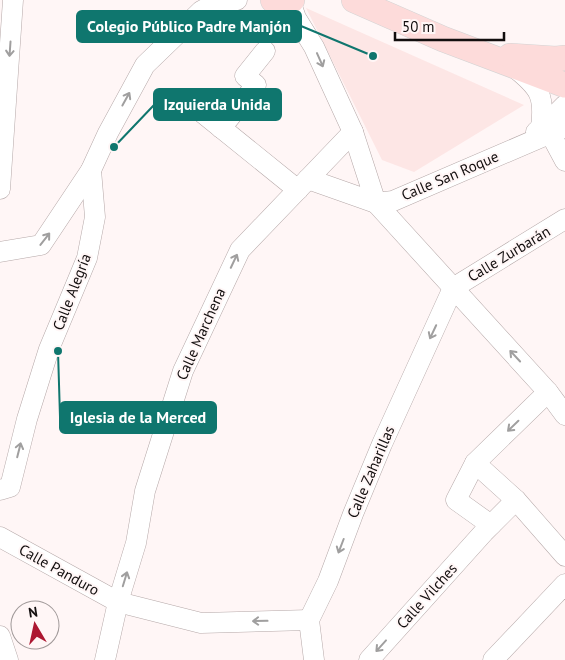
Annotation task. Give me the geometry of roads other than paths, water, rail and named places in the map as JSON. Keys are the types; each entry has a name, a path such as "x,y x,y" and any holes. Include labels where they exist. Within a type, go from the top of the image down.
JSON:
{"main road":[{"path":"354,0 480,54 565,85"},
{"path":"480,54 565,58"}],"street":[{"path":"0,189 2,130 13,0"},
{"path":"0,252 42,245 91,170 108,133 145,65 201,11 212,5 236,0"},
{"path":"285,0 314,47 353,132 376,203 548,392 565,415"},
{"path":"221,128 256,85 244,76 265,51"},
{"path":"510,64 540,94 565,161"},
{"path":"189,102 221,128 303,185 376,203"},
{"name":"Calle San Roque","path":"376,203 393,201 523,144 552,129 565,104"},
{"name":"Calle Marchena","path":"105,660 118,602 136,543 145,491 183,371 240,250 353,132"},
{"name":"Calle Alegría","path":"0,490 10,487 27,419 49,349 87,258 95,217 91,170"},
{"name":"Calle Zurbarán","path":"453,288 565,220"},
{"name":"Calle Zaharillas","path":"309,620 328,580 382,444 453,288"},
{"path":"488,528 456,500 475,462 548,392"},
{"path":"475,462 516,500 565,556"},
{"name":"Calle Vilches","path":"369,660 488,528 516,500"},
{"name":"Calle Panduro","path":"0,537 118,602 202,623 309,620"},
{"path":"492,660 565,584"},
{"path":"309,620 314,660"},
{"path":"0,636 8,660"}],"place":[{"name":"Colegio Público Padre Manjón","path":"373,56"},
{"name":"Izquierda Unida","path":"114,147"},
{"name":"Iglesia de la Merced","path":"58,351"}]}
